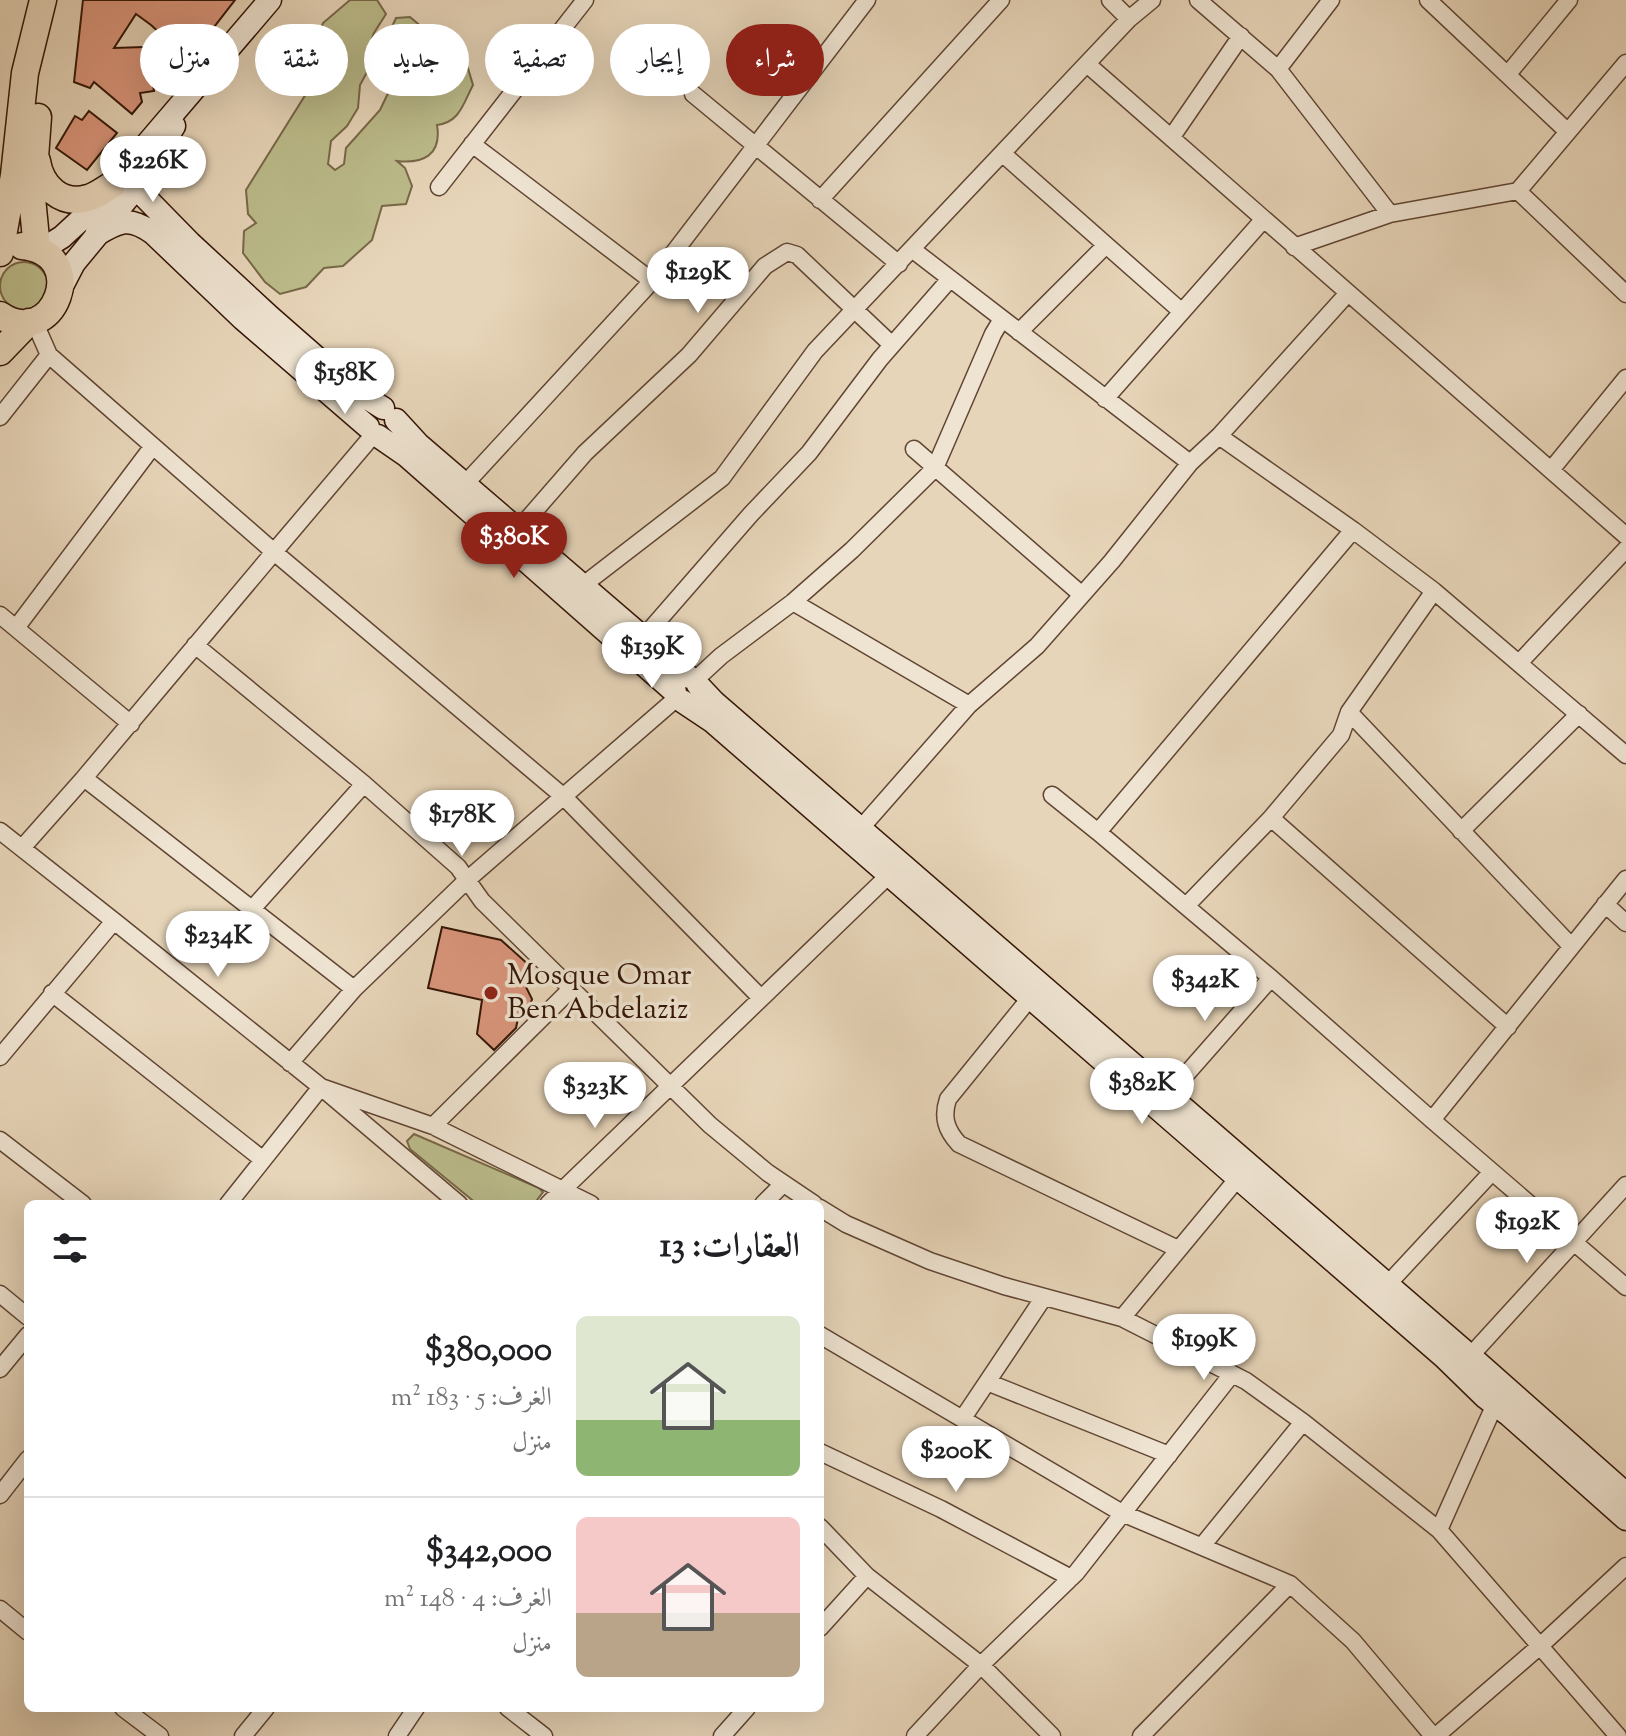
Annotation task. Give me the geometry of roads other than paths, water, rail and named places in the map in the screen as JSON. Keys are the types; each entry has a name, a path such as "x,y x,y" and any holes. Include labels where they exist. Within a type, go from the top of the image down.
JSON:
{"main road":[{"path":"39,250 32,198 43,72 43,0"},
{"path":"0,253 14,175 25,73 43,0"},
{"path":"0,352 32,322 53,308 74,263 96,235 124,186 195,90 270,0"},
{"path":"35,150 43,182 55,194 70,199 90,198 124,186"},
{"path":"39,250 62,237 124,186"},
{"path":"124,186 351,388 389,414 409,436 643,638 712,721 1238,1178 1464,1363 1626,1519"},
{"path":"96,235 114,224 128,221 153,233 250,325 374,432 407,456 686,689 714,702 861,828 1387,1285 1464,1363"},
{"path":"0,253 12,247 25,246 39,250 56,266 61,288"},
{"path":"0,315 17,322 32,322"},
{"path":"374,432 371,414 389,414"},
{"path":"1501,1396 1626,1494"}],"street":[{"path":"439,187 585,0"},
{"path":"465,484 652,281 867,0"},
{"path":"820,200 1001,0"},
{"path":"1110,0 1129,19"},
{"path":"582,586 722,478 815,351 1129,19 1152,0"},
{"path":"1198,0 1278,69 1390,214"},
{"path":"1278,69 1331,0"},
{"path":"1428,0 1568,132"},
{"path":"1508,74 1564,2"},
{"path":"1171,138 1241,36"},
{"path":"1294,247 1390,214 1518,191 1626,63"},
{"path":"1087,64 1626,536"},
{"path":"695,96 899,264"},
{"path":"472,144 652,281"},
{"path":"1003,154 1182,312"},
{"path":"1518,191 1626,294"},
{"path":"1105,399 1263,220"},
{"path":"1019,332 1106,245"},
{"path":"913,250 1190,463"},
{"path":"518,530 585,453 689,355 765,266 787,252 797,255 892,345"},
{"path":"643,638 751,514 809,453 892,345 950,279"},
{"path":"861,828 969,705 1037,646 1190,463 1219,436 1348,293"},
{"path":"290,1063 354,989 467,880 721,656 793,602 852,550 935,468 1002,319"},
{"path":"32,322 49,355 274,552 564,797 760,997"},
{"path":"0,417 49,355"},
{"path":"1551,470 1626,378"},
{"path":"22,848 131,724 374,432"},
{"path":"1219,436 1434,591 1626,755"},
{"path":"16,628 153,446"},
{"path":"914,449 1082,595"},
{"path":"1098,832 1353,530"},
{"path":"1520,662 1626,549"},
{"path":"1186,906 1271,818 1341,735 1349,712 1434,591"},
{"path":"793,602 969,705"},
{"path":"0,615 131,724"},
{"path":"195,645 364,784 458,867 482,901 710,1125 808,1200"},
{"path":"1349,712 1571,946"},
{"path":"1461,831 1579,714"},
{"path":"84,778 354,989"},
{"path":"253,908 364,784"},
{"path":"1052,795 1271,978 1626,1287"},
{"path":"1271,818 1508,1027"},
{"path":"0,831 321,1087 454,1200"},
{"path":"552,1200 889,875"},
{"path":"1432,1120 1626,879"},
{"path":"1605,904 1626,923"},
{"path":"0,1057 114,921"},
{"path":"1168,1095 1271,978"},
{"path":"433,1126 571,989"},
{"path":"52,993 262,1159"},
{"path":"1030,998 948,1099 945,1108 949,1133 959,1144 1178,1249"},
{"path":"321,1087 433,1126 584,1200"},
{"path":"231,1200 321,1087"},
{"path":"0,1140 78,1200"},
{"path":"1387,1285 1492,1172"},
{"path":"1122,1318 1238,1178"},
{"path":"767,1200 783,1184"},
{"path":"1464,1363 1626,1185"},
{"path":"824,1210 846,1224 930,1261 1122,1318 1246,1381 1439,1530 1618,1736"},
{"path":"0,1294 24,1314"},
{"path":"963,1418 1044,1297"},
{"path":"824,1337 1122,1513 1290,1584 1353,1641 1434,1736 1540,1646 1626,1566"},
{"path":"0,1369 24,1340"},
{"path":"915,1736 981,1665 1071,1578 1232,1374"},
{"path":"987,1382 1169,1455"},
{"path":"1439,1530 1501,1396"},
{"path":"1202,1546 1303,1422"},
{"path":"824,1454 941,1509 1071,1578"},
{"path":"0,1495 24,1464"},
{"path":"824,1531 867,1576 981,1665 1052,1736"},
{"path":"824,1624 867,1576"},
{"path":"1141,1736 1290,1584"},
{"path":"0,1609 24,1629"},
{"path":"128,1712 160,1736"},
{"path":"243,1736 263,1712"},
{"path":"397,1736 413,1712"},
{"path":"513,1712 544,1736"},
{"path":"722,1736 743,1712"}],"place":[{"name":"Mosque Omar Ben Abdelaziz","path":"491,993"}]}
